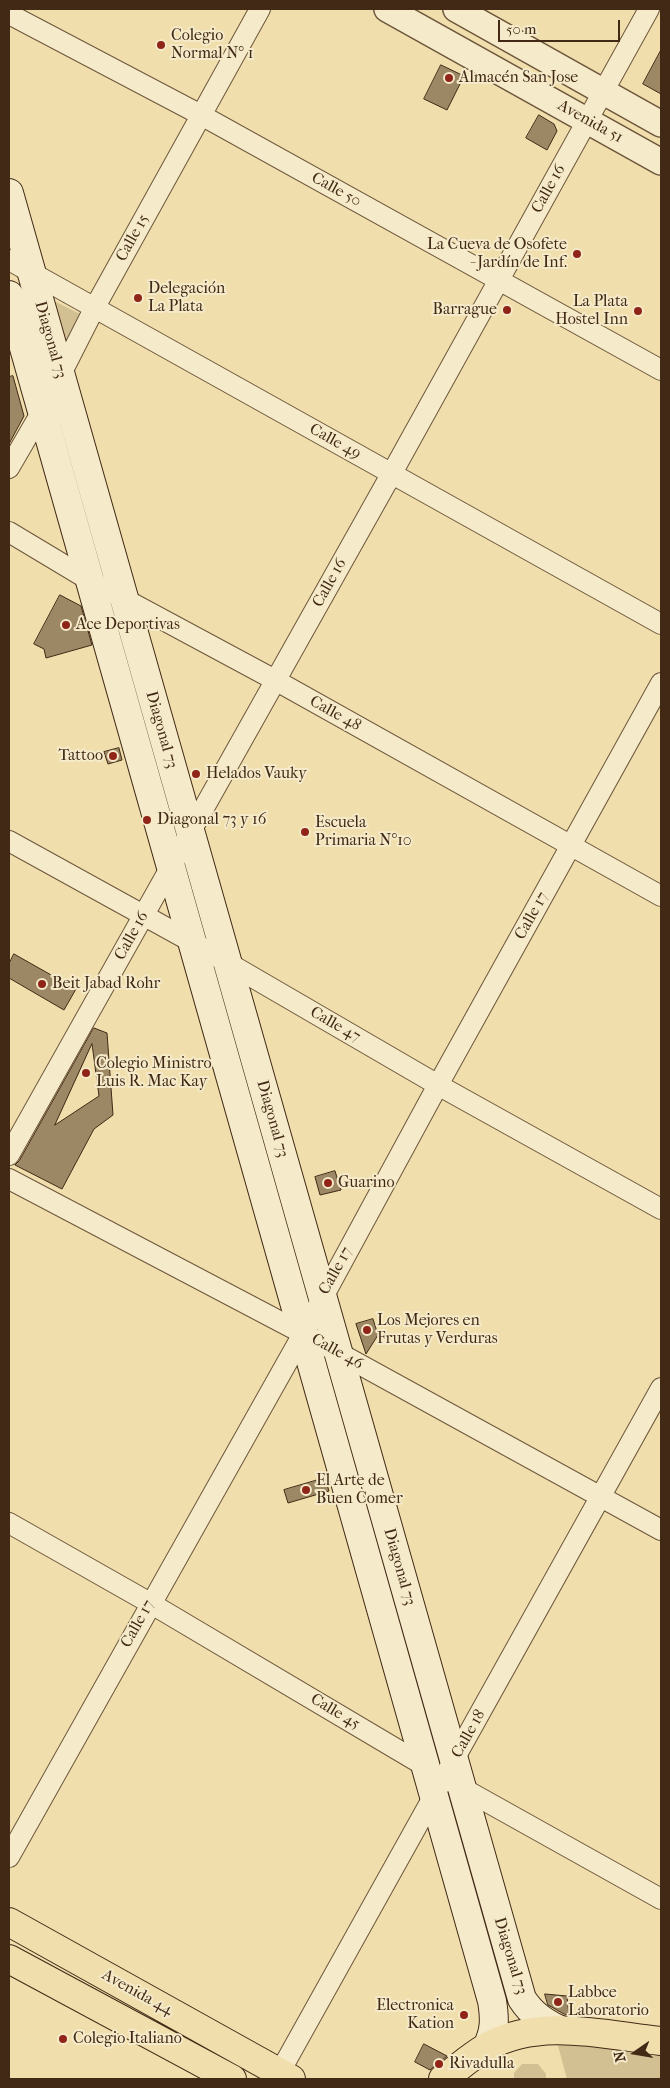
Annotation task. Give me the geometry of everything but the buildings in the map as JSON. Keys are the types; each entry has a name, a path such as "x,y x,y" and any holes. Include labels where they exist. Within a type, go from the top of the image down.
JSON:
{"main road":[{"name":"Diagonal 73","path":"9,193 339,1354 444,1778 492,2001 495,2025 493,2036 487,2047"},
{"name":"Diagonal 73","path":"9,296 303,1334 444,1778 522,1999 530,2011 558,2029"},
{"name":"Avenida 44","path":"9,1922 282,2077"},
{"name":"Avenida 44","path":"9,1959 232,2079"},
{"path":"443,2079 487,2047 513,2037 558,2029 661,2041"}],"street":[{"name":"Calle 15","path":"9,468 42,413 95,307 260,9"},
{"name":"Avenida 51","path":"387,9 661,162"},
{"name":"Avenida 51","path":"456,9 661,124"},
{"name":"Calle 16","path":"9,1155 392,473 649,9"},
{"name":"Calle 50","path":"9,14 201,115 661,370"},
{"name":"Calle 49","path":"9,260 661,624"},
{"name":"Calle 48","path":"9,532 124,599 276,680 661,896"},
{"name":"Calle 17","path":"9,1857 150,1603 303,1334 438,1085 661,683"},
{"name":"Calle 47","path":"9,841 192,942 438,1085 661,1209"},
{"name":"Calle 46","path":"9,1179 303,1334 661,1530"},
{"name":"Calle 18","path":"282,2077 444,1778 661,1388"},
{"name":"Calle 45","path":"9,1523 150,1603 444,1778 661,1900"}],"shaded area":[{"path":"48,298 86,317 63,357"},
{"path":"557,2042 661,2055 661,2079 567,2079"},
{"path":"522,2064 538,2064 546,2074 546,2079 514,2079 514,2073"}],"place":[{"name":"Colegio Normal N° 1","path":"161,45"},
{"name":"Almacén San Jose","path":"449,78"},
{"name":"La Cueva de Osofete - Jardín de Inf.","path":"577,254"},
{"name":"Delegación La Plata","path":"138,298"},
{"name":"Barrague","path":"507,310"},
{"name":"La Plata Hostel Inn","path":"638,311"},
{"name":"Ace Deportivas","path":"66,625"},
{"name":"Tattoo","path":"113,756"},
{"name":"Helados Vauky","path":"196,774"},
{"name":"Diagonal 73 y 16","path":"147,820"},
{"name":"Escuela Primaria N°10","path":"305,832"},
{"name":"Beit Jabad Rohr","path":"42,984"},
{"name":"Colegio Ministro Luis R. Mac Kay","path":"86,1073"},
{"name":"Guarino","path":"328,1183"},
{"name":"Los Mejores en Frutas y Verduras","path":"367,1330"},
{"name":"El Arte de Buen Comer","path":"306,1490"},
{"name":"Labbce Laboratorio","path":"558,2002"},
{"name":"Electronica Kation","path":"464,2015"},
{"name":"Colegio Italiano","path":"63,2039"},
{"name":"Rivadulla","path":"439,2064"}]}
